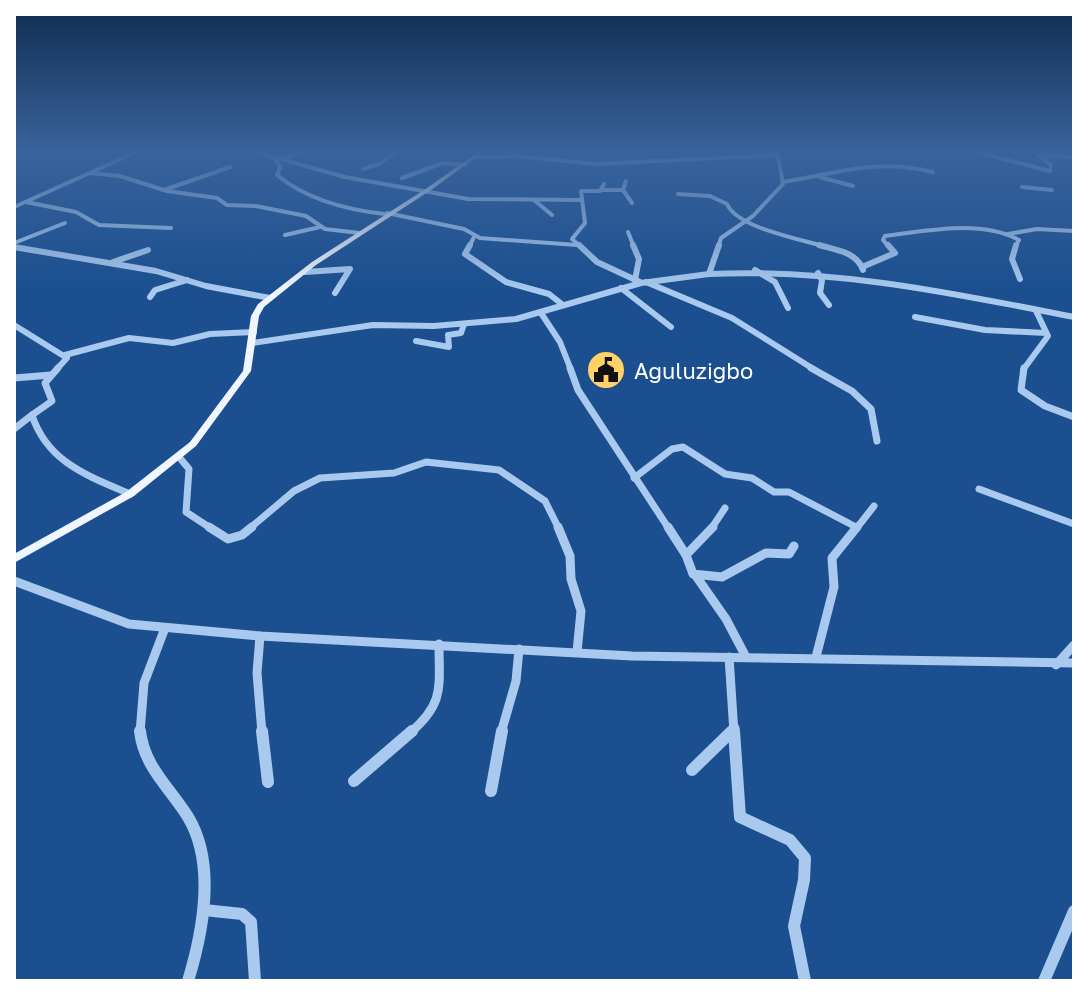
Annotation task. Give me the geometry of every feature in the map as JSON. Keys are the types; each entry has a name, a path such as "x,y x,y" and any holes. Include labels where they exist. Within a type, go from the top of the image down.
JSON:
{"main road":[{"path":"14,559 130,494 179,457 240,381 251,358 255,316 270,298 386,214 417,196"}],"street":[{"path":"14,207 38,196"},
{"path":"207,196 231,206 256,206 306,216 318,222 320,227"},
{"path":"314,196 364,212 464,229 474,237 577,245"},
{"path":"458,196 582,200"},
{"path":"582,196 585,223 572,237 597,262 732,318 770,340 786,354 852,391 871,409 877,441"},
{"path":"627,196 632,203"},
{"path":"711,196 727,204 731,214 744,222 849,254 860,261 866,277"},
{"path":"709,274 719,242 769,196"},
{"path":"533,199 552,215"},
{"path":"26,202 79,213 99,225 140,224 171,228"},
{"path":"14,245 65,223"},
{"path":"285,235 320,227 360,233"},
{"path":"862,267 895,253 883,240 885,236 942,231 1008,234 1037,229 1074,231"},
{"path":"628,232 639,259 640,281"},
{"path":"1008,234 1019,240 1012,250 1011,259 1020,279"},
{"path":"474,237 465,254 506,282 549,294 563,305"},
{"path":"14,245 270,298"},
{"path":"112,263 148,250"},
{"path":"305,272 350,269 335,293"},
{"path":"755,270 775,282 788,308"},
{"path":"252,343 381,325 464,324 541,313 640,281 755,270 866,277 1074,317"},
{"path":"818,273 822,280 818,286 820,293 829,305"},
{"path":"150,297 155,290 187,280"},
{"path":"621,288 671,327"},
{"path":"1036,310 1046,333 1044,344 1021,373 1021,390 1045,406 1074,417"},
{"path":"541,313 560,342 578,390 686,555 746,657"},
{"path":"915,317 985,330 1046,333"},
{"path":"416,341 449,347 448,335 461,333 464,324"},
{"path":"14,325 65,355 129,338 173,343 210,334 254,332"},
{"path":"14,429 52,401 45,383 66,360 65,355"},
{"path":"14,378 51,375"},
{"path":"32,415 41,438 59,460 130,494"},
{"path":"634,478 672,449 683,447 725,474 752,478 774,492 789,492 856,527"},
{"path":"179,457 189,469 186,512 228,539 242,535 294,491 320,478 394,473 426,462 505,472 545,501 552,511 570,556 571,579 581,611 577,652"},
{"path":"979,489 1027,504 1074,524"},
{"path":"816,657 834,587 832,558 874,506"},
{"path":"686,555 715,525 725,508"},
{"path":"696,576 722,577 766,553 789,554 794,546"},
{"path":"14,581 87,611 129,624 260,636 577,652 1073,665"},
{"path":"165,628 142,686 140,737 150,765 192,823 204,910 198,954 188,981"},
{"path":"260,636 256,656 256,698 268,782"},
{"path":"354,781 431,715 439,691 439,644"},
{"path":"1056,665 1074,645"},
{"path":"491,791 504,718 516,681 519,649"},
{"path":"729,657 740,817 751,826 791,841 803,854 807,873 794,929 805,981"},
{"path":"692,770 735,728"},
{"path":"204,910 242,914 251,922 255,937 255,981"},
{"path":"1044,981 1074,911"}],"place":[{"name":"Aguluzigbo","path":"606,370"}]}
